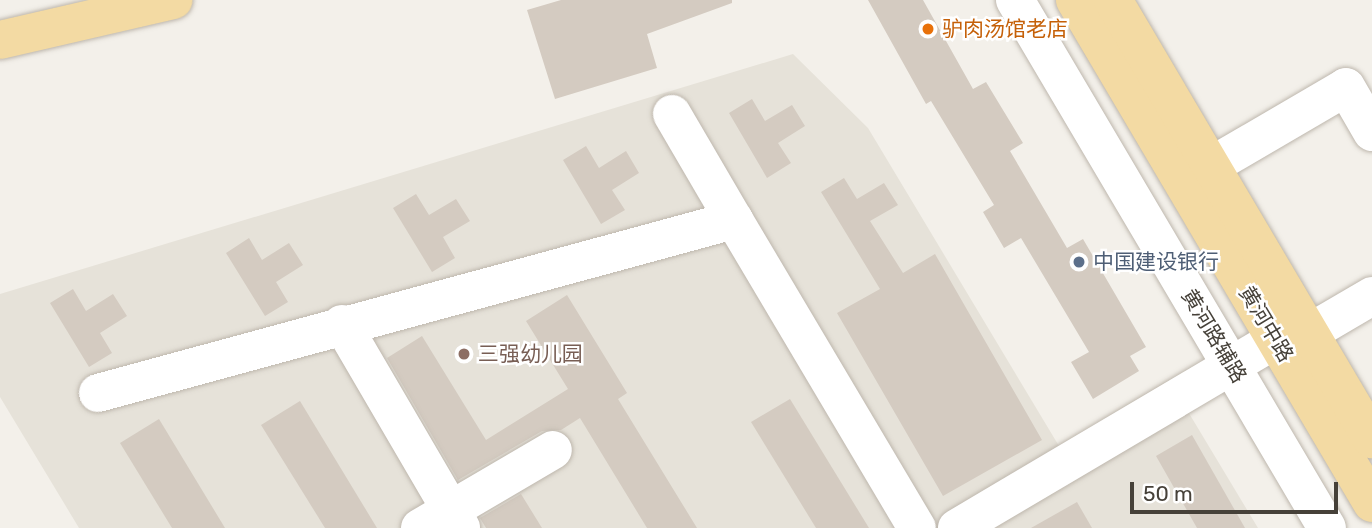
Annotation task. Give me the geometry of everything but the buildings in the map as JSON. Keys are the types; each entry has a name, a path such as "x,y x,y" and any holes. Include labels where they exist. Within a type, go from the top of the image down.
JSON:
{"main road":[{"path":"0,40 173,0"},
{"name":"黄河中路","path":"1075,0 1292,337 1372,439"},
{"name":"黄河中路","path":"1113,0 1211,166 1372,503"}],"street":[{"name":"黄河路辅路","path":"1015,0 1327,528"},
{"path":"1211,166 1346,87 1372,132"},
{"path":"672,114 917,528"},
{"path":"98,393 342,324 734,220"},
{"path":"957,528 1231,365 1372,296"},
{"path":"342,324 444,522 553,450"}],"shaded area":[{"path":"793,54 868,128 1059,446 1169,380 1258,528 79,528 0,397 0,294"}],"place":[{"name":"驴肉汤馆老店","path":"928,29"},
{"name":"中国建设银行","path":"1079,262"},
{"name":"三强幼儿园","path":"464,354"}]}
